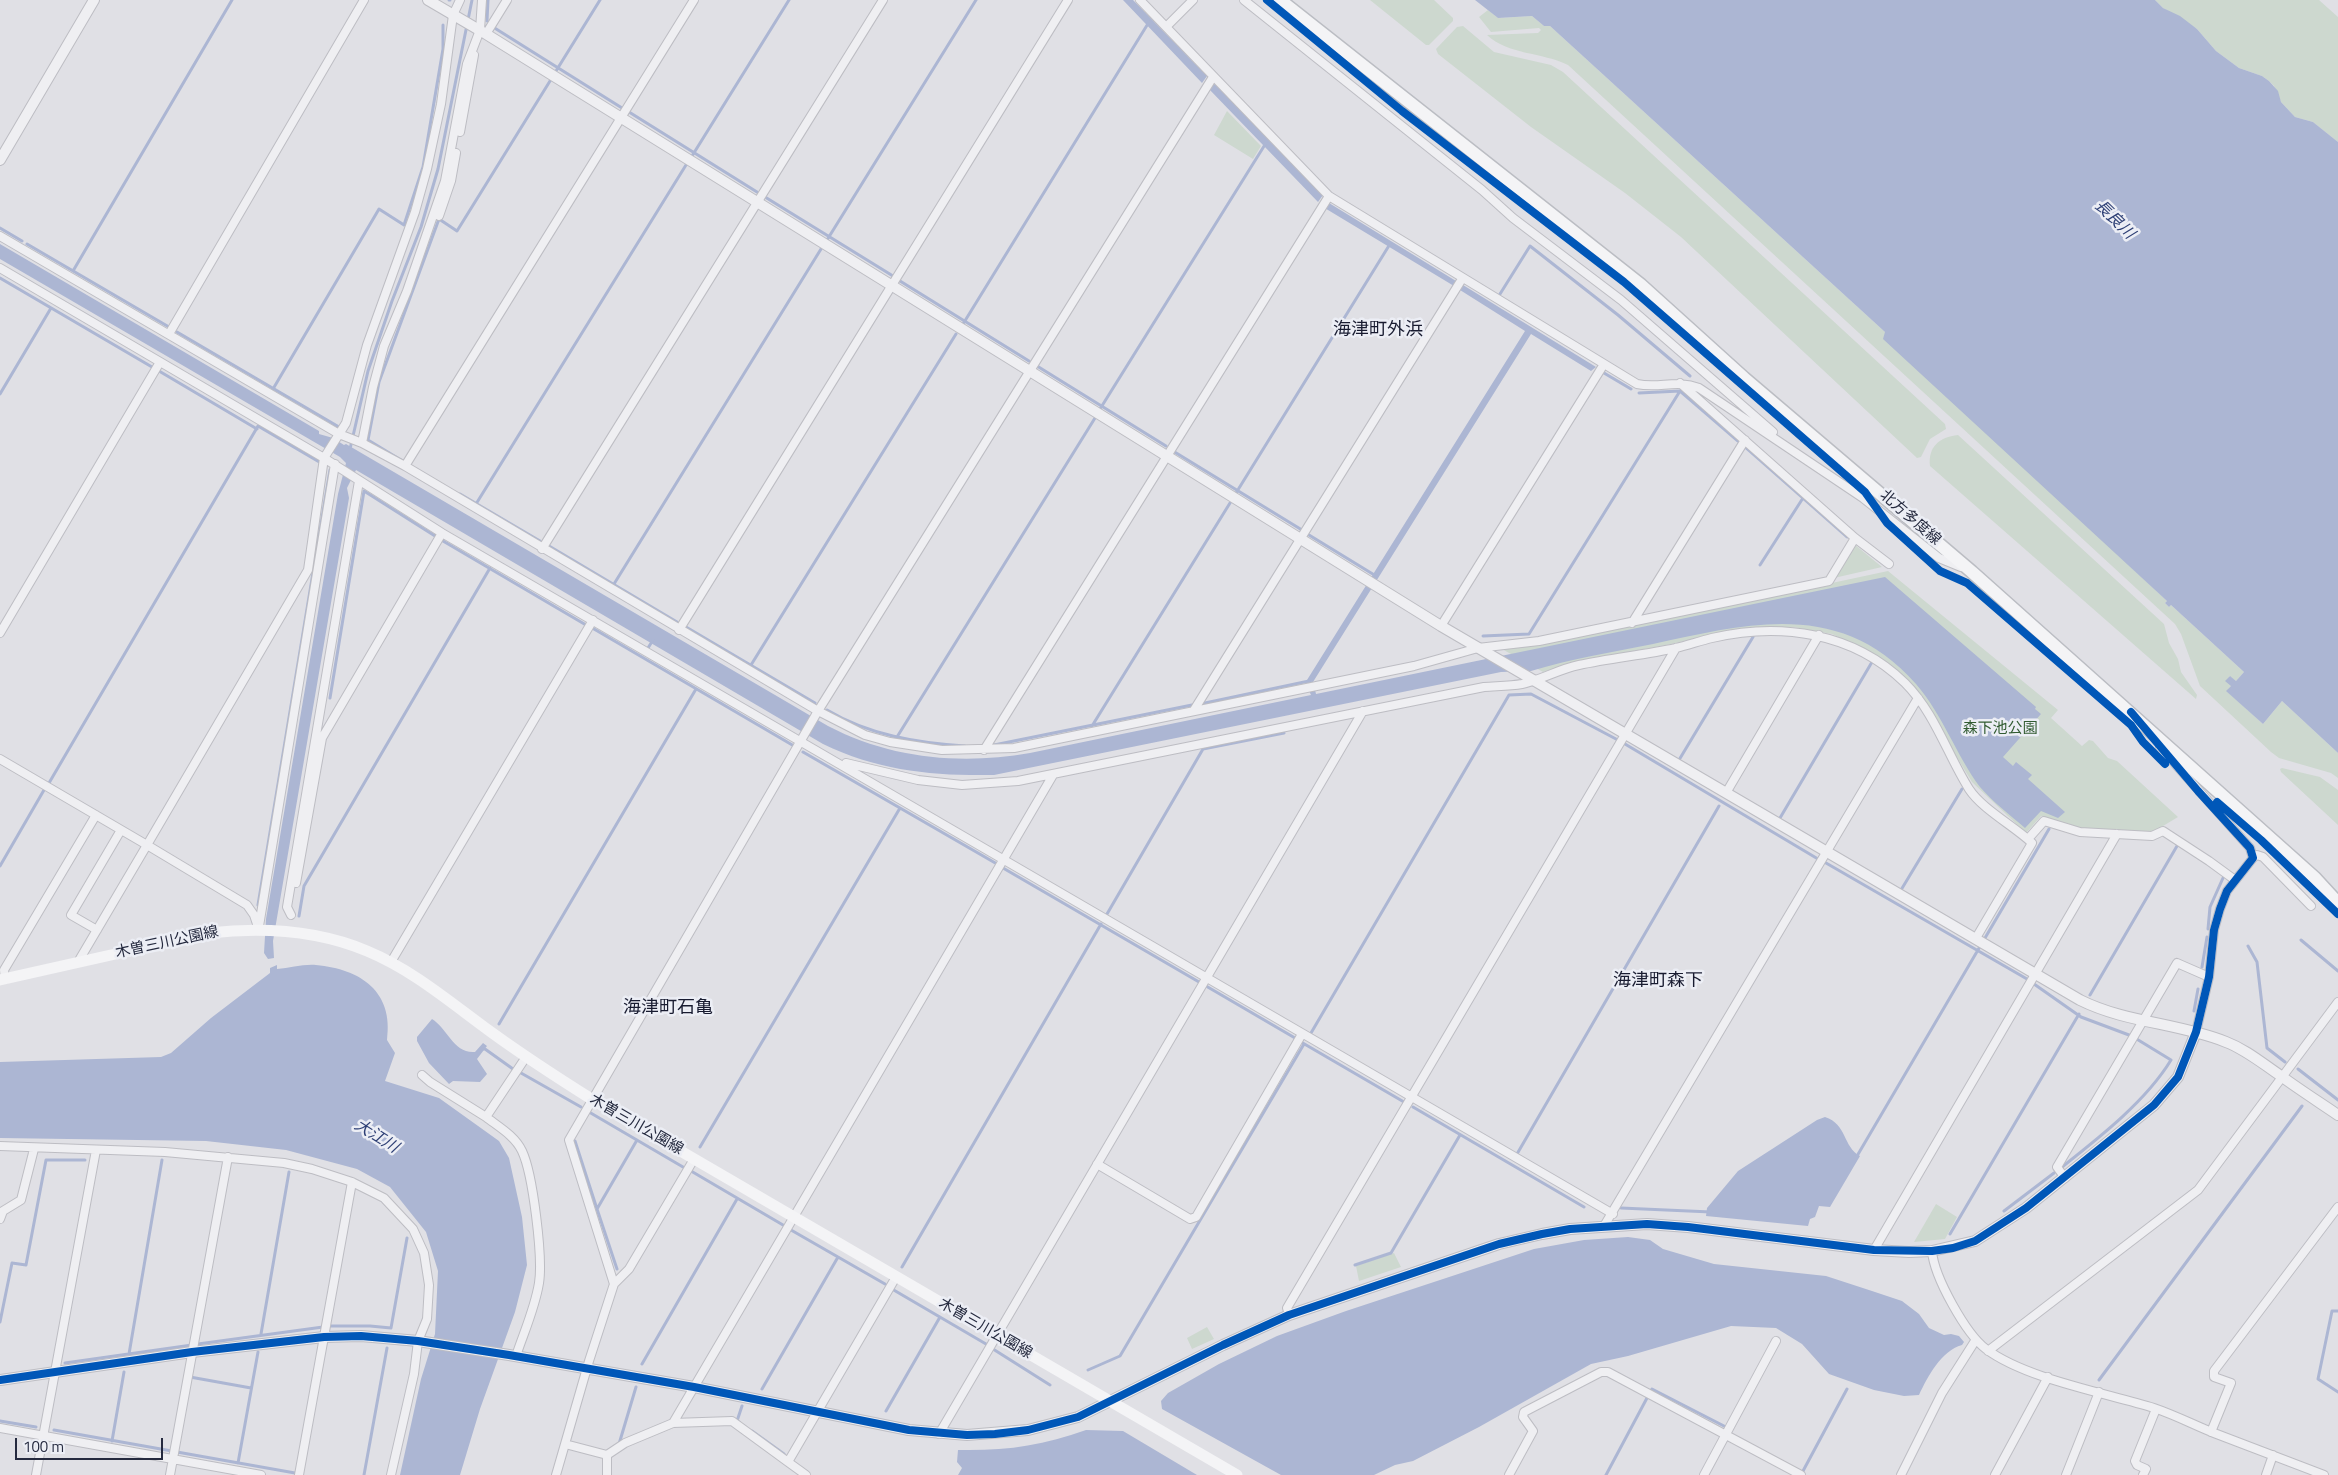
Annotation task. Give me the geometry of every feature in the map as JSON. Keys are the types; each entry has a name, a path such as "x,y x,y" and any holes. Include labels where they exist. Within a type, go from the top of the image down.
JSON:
{"main road":[{"name":"北方多度線","path":"1280,0 1642,285 1744,378 1972,572 2057,649 2131,712 2308,871 2338,903"},
{"name":"木曽三川公園線","path":"3,979 209,932 283,931 340,942 366,950 391,962 424,982 526,1057 592,1100 1237,1475"}],"street":[{"path":"0,160 94,0"},
{"path":"169,334 364,0"},
{"path":"428,0 481,31 1371,583 1624,735 2096,1008 2196,1032 2227,1042 2248,1052 2338,1115"},
{"path":"78,962 308,570 326,455 346,423 367,345 415,212 428,169 441,104 454,15 460,0"},
{"path":"481,31 482,0"},
{"path":"360,442 372,387 384,346 407,291 445,181 467,64 481,31 507,0"},
{"path":"405,466 694,0"},
{"path":"542,549 883,0"},
{"path":"679,630 1068,0"},
{"path":"1140,0 1329,196 1462,279 1637,384 1646,386 1680,383 1699,388 1791,448 1870,503 1939,558 1972,572"},
{"path":"1166,27 1192,0"},
{"path":"1244,0 1482,190 1513,218 1621,300 1687,355 1791,448"},
{"path":"439,216 451,181 473,67 474,46"},
{"path":"614,1284 569,1140 817,712 1213,77"},
{"path":"984,750 1165,456 1329,196"},
{"path":"0,236 340,435 360,442 405,466 817,712 865,734 890,742 942,750 1014,748 1414,666 1481,650 1539,641 1829,581 1856,538"},
{"path":"0,268 160,362 326,455 336,465 442,533 802,740 1004,860 1613,1214"},
{"path":"1194,710 1462,279"},
{"path":"0,634 160,362"},
{"path":"1441,626 1604,364"},
{"path":"1680,383 1856,538 1889,564"},
{"path":"1632,622 1745,440"},
{"path":"260,930 336,465"},
{"path":"291,915 287,907 357,479"},
{"path":"283,931 291,915 322,738 442,533"},
{"path":"391,962 593,620"},
{"path":"837,761 902,778 962,784 1018,780 1053,775 1484,687 1522,684 1578,665 1676,648 1713,638 1756,631 1787,630 1818,635 1858,649 1896,675 1918,698 1944,739 1970,791 2032,843 1980,940"},
{"path":"1726,794 1818,635"},
{"path":"1289,1315 1287,1308 1676,648"},
{"path":"1604,1226 1613,1214 1918,698"},
{"path":"939,1434 1363,711"},
{"path":"2131,712 2198,791 2250,848 2253,858"},
{"path":"0,759 247,905 254,915 260,930"},
{"path":"673,1423 1053,775"},
{"path":"3,979 4,970 96,815"},
{"path":"2028,839 2044,821 2080,832 2152,836 2163,831 2210,860 2235,880"},
{"path":"96,930 71,915 121,830"},
{"path":"1874,1250 2117,834"},
{"path":"0,1380 192,1352 324,1336 361,1336 421,1342 587,1368 694,1387 894,1427 939,1434 967,1435 1028,1430 1078,1417 1222,1345 1289,1315 1500,1244 1570,1229 1647,1224 1688,1227 1874,1250 1932,1252 1975,1241 2026,1208 2154,1105 2178,1077 2196,1032 2208,977 2214,930 2220,909 2227,891 2253,858 2257,855 2263,857 2311,906"},
{"path":"2065,1178 2057,1167 2142,1020 2177,964 2208,977"},
{"path":"1988,1351 2198,1190 2338,1002"},
{"path":"1097,1164 1190,1219 1196,1217 1302,1034"},
{"path":"486,1117 526,1057"},
{"path":"422,1075 486,1117 512,1138 522,1151 537,1225 540,1281 512,1356"},
{"path":"0,1146 165,1152 228,1156 284,1163 312,1169 352,1182 384,1198 413,1229 424,1253 430,1285 427,1319 391,1475"},
{"path":"0,1219 3,1210 21,1200 34,1148"},
{"path":"36,1475 96,1150"},
{"path":"170,1475 228,1156"},
{"path":"556,1475 614,1284 629,1269 694,1159"},
{"path":"298,1475 352,1182"},
{"path":"2211,1432 2231,1383 2214,1377 2214,1371 2338,1207"},
{"path":"1932,1252 1934,1268 1941,1283 1975,1340 1988,1351 2011,1364 2156,1409 2324,1475"},
{"path":"788,1462 896,1277"},
{"path":"1901,1475 1942,1394 1975,1340"},
{"path":"1704,1475 1776,1341"},
{"path":"1509,1475 1533,1431 1523,1417 1524,1412 1602,1372 1608,1372 1801,1475"},
{"path":"1995,1475 2048,1377"},
{"path":"2066,1475 2099,1392"},
{"path":"2143,1475 2146,1469 2136,1465 2135,1461 2156,1409"},
{"path":"565,1444 607,1455 625,1443 673,1423 732,1421 806,1475"},
{"path":"0,1428 261,1475"},
{"path":"607,1455 607,1475"},
{"path":"2266,1475 2273,1455"}],"green space":[{"path":"1370,0 1434,0 1453,18 1453,21 1429,45 1426,45"},
{"path":"2155,0 2319,0 2338,17 2338,142 2313,122 2295,117 2281,102 2274,86 2269,81 2262,76 2239,68 2216,51 2197,29 2163,8"},
{"path":"1488,10 1498,18 1532,16 1544,26 1550,26 1885,332 2167,601 2165,603 2169,607 2171,605 2244,672 2236,681 2229,676 2231,686 2227,691 2263,724 2282,701 2338,753 2338,778 2331,773 2279,758 2271,752 2200,686 2181,634 2175,624 1568,65 1515,50 1495,41 1487,35 1538,33 1541,30 1539,28 1491,32 1479,17"},
{"path":"1463,26 1494,52 1551,65 1563,72 1945,424 1946,429 1930,439 1921,457 1917,458 1681,237 1625,193 1531,127 1438,54 1436,49 1457,27"},
{"path":"1227,111 1261,146 1253,159 1214,135"},
{"path":"1958,435 2164,624 2169,643 2178,659 2181,672 2197,695 2196,699 1930,466 1931,453 1936,444 1945,438"},
{"path":"1854,544 1882,567 1834,578"},
{"name":"森下池公園","path":"1888,571 2058,710 2051,718 2082,746 2089,740 2093,741 2108,758 2117,761 2178,817 2153,832 2081,830 2041,816 2026,833 1972,782 1919,695 1860,647 1832,634 1793,627 1754,628 1711,634 1676,643 1575,662 1543,672 1502,649 1541,644 1612,630"},
{"path":"2280,769 2320,777 2338,790 2338,825 2281,772"},
{"path":"1936,1204 1957,1217 1945,1239 1914,1242"},
{"path":"1394,1253 1401,1267 1359,1281 1356,1266"},
{"path":"1207,1327 1214,1339 1192,1349 1187,1338"}],"water":[{"path":"1123,0 1133,0 1207,76 1202,83"},
{"name":"長良川","path":"1475,0 2155,0 2163,8 2180,16 2197,29 2216,51 2239,68 2262,76 2269,81 2278,91 2281,102 2295,117 2313,122 2338,142 2338,753 2282,701 2263,724 2226,691 2231,686 2225,681 2230,676 2236,681 2244,672 2171,605 2169,607 2165,603 2167,601 1883,339 1885,332 1550,26 1544,26 1532,16 1498,18"},
{"path":"1215,84 1323,195 1318,202 1208,88"},
{"path":"1329,203 1456,281 1454,286 1323,207"},
{"path":"0,244 319,431 319,434 333,438 344,445 346,444 828,726 877,746 927,756 953,758 1004,757 1030,753 1311,695 1306,684 1307,680 1525,331 1460,290 1463,285 1596,367 1591,371 1531,334 1313,682 1316,694 1885,577 2036,707 2035,709 2041,714 2003,757 2013,766 2016,762 2032,775 2028,779 2065,812 2058,818 2041,811 2025,828 1980,787 1971,775 1926,696 1887,657 1857,639 1825,628 1793,624 1724,629 1592,656 1531,671 1501,672 994,775 928,773 886,766 844,753 823,744 356,470 347,488 349,498 273,941 274,958 268,959 264,953 266,919 338,494 346,463 340,457 0,259"},
{"name":"大江川","path":"277,965 277,969 311,965 332,967 360,978 371,986 379,996 385,1009 388,1023 387,1040 395,1053 385,1081 439,1098 499,1141 509,1158 522,1217 527,1265 515,1312 480,1409 460,1475 400,1475 421,1379 435,1334 438,1271 426,1232 390,1187 357,1169 286,1150 206,1141 0,1138 0,1062 161,1057 171,1053 211,1018 270,973 270,968"},
{"path":"432,1019 456,1045 468,1052 475,1052 483,1043 487,1046 477,1059 487,1074 480,1082 453,1081 449,1084 429,1063 417,1041 417,1037"},
{"path":"1825,1117 1837,1125 1850,1147 1860,1156 1830,1207 1819,1206 1815,1217 1810,1219 1808,1226 1706,1216 1707,1208 1738,1171 1817,1120"},
{"path":"1628,1237 1650,1240 1663,1249 1714,1264 1826,1276 1902,1301 1919,1314 1929,1328 1944,1335 1959,1336 1964,1342 1962,1345 1954,1348 1936,1365 1919,1395 1904,1396 1874,1390 1829,1374 1802,1344 1776,1328 1731,1326 1628,1356 1591,1364 1479,1427 1413,1461 1395,1465 1374,1475 1281,1475 1162,1409 1161,1401 1168,1393 1219,1364 1277,1336 1346,1311 1534,1249 1584,1240"},
{"path":"1086,1430 1123,1431 1197,1475 958,1475 962,1468 957,1462 958,1450 991,1450 1038,1444"}],"waterway":[{"path":"73,271 232,0"},
{"path":"350,449 368,371 392,301 421,227 438,169 472,0"},
{"path":"487,21 488,0"},
{"path":"556,71 600,0"},
{"path":"692,156 789,0"},
{"path":"827,240 976,0"},
{"path":"963,324 1149,22"},
{"path":"273,389 379,209 404,225 423,167 443,49 443,25"},
{"path":"493,27 622,108"},
{"path":"401,460 368,440 379,382 439,219 457,231 550,81"},
{"path":"629,112 757,192"},
{"path":"1100,409 1266,143"},
{"path":"476,504 686,165"},
{"path":"765,197 893,276"},
{"path":"0,228 22,241"},
{"path":"27,244 169,327"},
{"path":"1236,493 1390,244"},
{"path":"1500,294 1530,246 1618,315 1690,376"},
{"path":"614,584 821,249"},
{"path":"0,278 152,367"},
{"path":"900,281 1029,361"},
{"path":"0,394 51,308"},
{"path":"177,332 339,427"},
{"path":"751,665 956,334"},
{"path":"1037,366 1166,446"},
{"path":"159,371 257,429"},
{"path":"1604,373 1631,389"},
{"path":"1639,393 1680,391 1738,441"},
{"path":"1483,636 1529,634 1680,391"},
{"path":"897,737 1095,418"},
{"path":"49,783 258,426 321,463"},
{"path":"1745,447 1847,537"},
{"path":"1173,451 1302,530"},
{"path":"258,905 330,470"},
{"path":"330,698 364,491 435,536"},
{"path":"460,494 540,541"},
{"path":"1760,565 1803,498"},
{"path":"1092,726 1230,503"},
{"path":"1309,535 1376,576"},
{"path":"443,541 586,625"},
{"path":"549,546 677,622"},
{"path":"299,916 304,886 490,568"},
{"path":"686,627 815,703"},
{"path":"594,629 794,746"},
{"path":"1679,760 1753,637"},
{"path":"648,648 653,640"},
{"path":"1780,818 1872,662"},
{"path":"1205,703 1309,681"},
{"path":"499,1024 696,689"},
{"path":"1311,1033 1509,695 1531,694 1616,739"},
{"path":"994,745 1192,705"},
{"path":"827,710 843,719 876,732 929,743 965,746"},
{"path":"1107,914 1203,749 1284,733"},
{"path":"1625,744 1818,859"},
{"path":"803,752 997,864"},
{"path":"1901,890 1962,789"},
{"path":"0,866 44,790"},
{"path":"1517,1154 1719,806"},
{"path":"700,1147 900,808"},
{"path":"1857,1156 2049,829"},
{"path":"2090,995 2177,846"},
{"path":"1826,863 2027,979"},
{"path":"1003,868 1199,982"},
{"path":"2208,929 2210,907 2223,878"},
{"path":"902,1267 1101,924"},
{"path":"2202,967 2207,937"},
{"path":"2301,940 2338,971"},
{"path":"2248,946 2257,962 2267,1048 2285,1062"},
{"path":"2034,984 2081,1017 2129,1035"},
{"path":"1206,986 1295,1038"},
{"path":"2194,1011 2198,989"},
{"path":"1950,1234 2079,1014"},
{"path":"2062,1167 2107,1131 2136,1104 2161,1075 2171,1060 2135,1038"},
{"path":"1301,1042 1404,1102"},
{"path":"1088,1370 1120,1356 1304,1044"},
{"path":"482,1049 485,1049 513,1069"},
{"path":"2298,1069 2338,1100"},
{"path":"521,1073 581,1107"},
{"path":"2099,1380 2302,1106"},
{"path":"1413,1107 1584,1207"},
{"path":"589,1112 683,1167"},
{"path":"1355,1265 1391,1253 1460,1135"},
{"path":"575,1141 597,1209 637,1140"},
{"path":"0,1322 12,1263 26,1265 46,1160 85,1160"},
{"path":"129,1354 162,1160"},
{"path":"691,1171 783,1225"},
{"path":"261,1334 289,1172"},
{"path":"2004,1211 2054,1173"},
{"path":"642,1364 737,1199"},
{"path":"1621,1208 1711,1212"},
{"path":"597,1209 617,1269"},
{"path":"791,1230 885,1284"},
{"path":"328,1326 391,1328 407,1238"},
{"path":"762,1389 838,1257"},
{"path":"892,1289 986,1344"},
{"path":"2338,1311 2332,1311 2318,1379 2338,1392"},
{"path":"886,1411 940,1317"},
{"path":"198,1344 323,1327"},
{"path":"65,1363 192,1345"},
{"path":"364,1475 387,1348"},
{"path":"993,1349 1050,1385"},
{"path":"238,1463 258,1352"},
{"path":"112,1441 124,1372"},
{"path":"190,1377 251,1388"},
{"path":"619,1444 636,1387"},
{"path":"1651,1391 1652,1389 1724,1426"},
{"path":"1803,1471 1847,1389"},
{"path":"1606,1475 1647,1398"},
{"path":"739,1422 737,1421 742,1406"},
{"path":"0,1421 36,1427"},
{"path":"54,1430 172,1451"},
{"path":"752,1431 784,1454"},
{"path":"177,1452 295,1473"}],"cycle path":[{"path":"1267,0 1402,111 1624,282 1865,492 1887,523 1940,571 1967,583 2131,725 2143,742 2165,764"},
{"path":"0,1380 192,1352 324,1337 361,1336 418,1341 509,1355 694,1387 909,1430 967,1435 995,1434 1028,1430 1078,1417 1223,1345 1289,1315 1499,1244 1542,1234 1570,1229 1647,1224 1688,1227 1874,1250 1932,1251 1953,1248 1975,1241 2026,1208 2154,1105 2178,1077 2196,1032 2209,977 2214,930 2220,909 2227,891 2253,858 2250,848 2198,791 2131,712"},
{"path":"2217,802 2261,840 2338,914"}],"district":[{"name":"海津町外浜","path":"1378,331"},
{"name":"海津町森下","path":"1658,982"},
{"name":"海津町石亀","path":"668,1009"}]}
